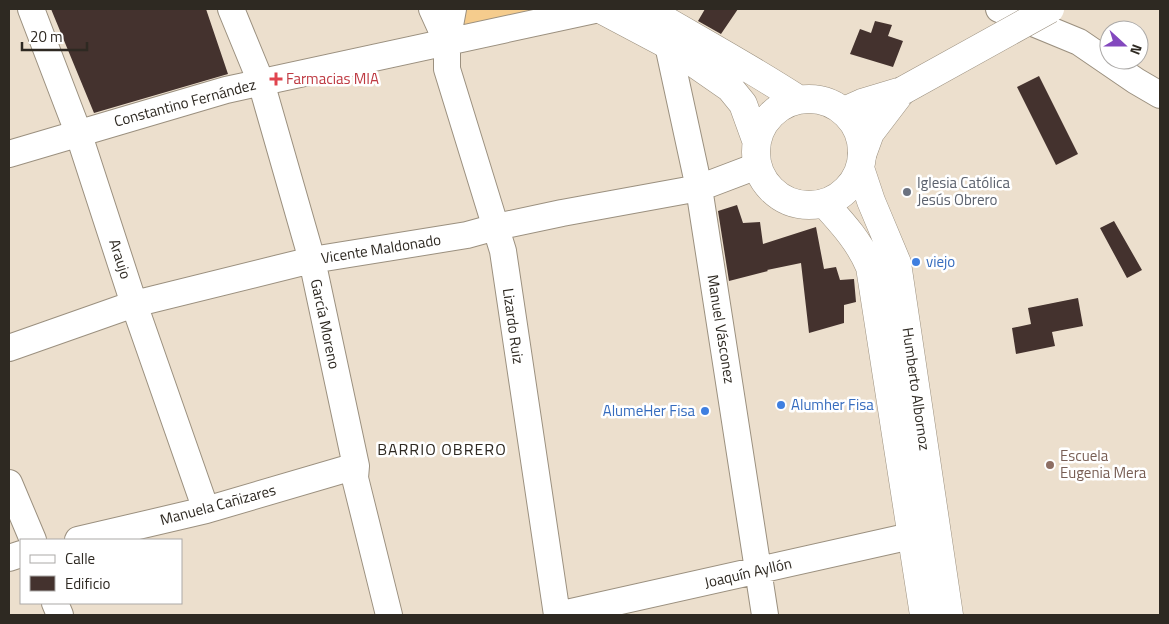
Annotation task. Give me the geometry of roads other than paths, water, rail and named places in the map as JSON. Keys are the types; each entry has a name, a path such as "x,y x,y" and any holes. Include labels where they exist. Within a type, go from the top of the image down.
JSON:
{"main road":[{"path":"599,9 668,45 730,88 743,104 756,140"},
{"path":"646,9 704,44 755,71 798,99"},
{"path":"844,111 862,103 902,91 1050,9"},
{"path":"861,162 861,139 854,124 844,111 830,103 814,98 798,99 784,104 772,113 762,125 756,140 757,166 764,182 776,194 791,202 807,206 824,203 840,196 852,184 861,162 870,133 902,91"},
{"name":"Humberto Albornoz","path":"861,162 870,200 897,263 924,534 924,615"},
{"name":"Humberto Albornoz","path":"824,203 862,249 870,267 924,534 949,615"}],"street":[{"name":"Araujo","path":"31,9 78,132 134,304 206,510"},
{"name":"García Moreno","path":"232,9 262,82 312,260 356,466 355,478 390,615"},
{"name":"Lizardo Ruiz","path":"432,9 447,42"},
{"name":"Lizardo Ruiz","path":"453,9 447,42 447,69 502,251 558,615"},
{"name":"Constantino Fernández","path":"9,154 78,132 226,90 599,9"},
{"path":"999,9 1079,42 1160,95"},
{"name":"Manuel Vásconez","path":"668,45 699,188 764,615"},
{"name":"Vicente Maldonado","path":"9,348 134,304 312,260 467,234 699,188 757,166"},
{"name":"Manuela Cañizares","path":"82,539 206,510 356,466"},
{"path":"9,483 33,539"},
{"name":"Joaquín Ayllón","path":"558,615 924,534"}],"place":[{"name":"Farmacias MIA","path":"276,79"},
{"name":"Iglesia Católica Jesús Obrero","path":"907,192"},
{"name":"viejo","path":"916,262"},
{"name":"Alumher Fisa","path":"781,405"},
{"name":"AlumeHer Fisa","path":"705,411"},
{"name":"Escuela Eugenia Mera","path":"1050,465"}],"district":[{"name":"BARRIO OBRERO","path":"442,449"}]}
